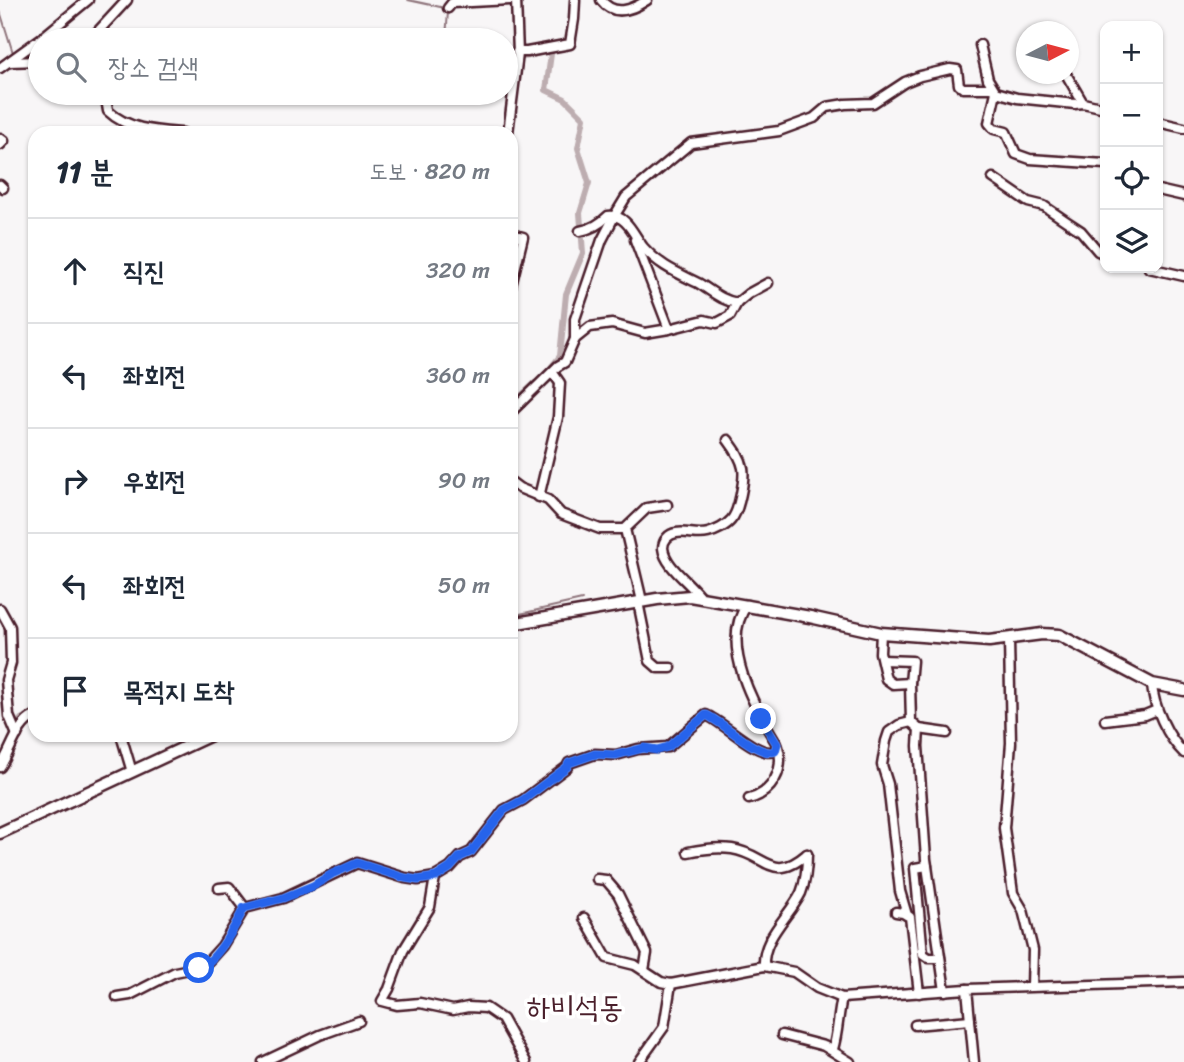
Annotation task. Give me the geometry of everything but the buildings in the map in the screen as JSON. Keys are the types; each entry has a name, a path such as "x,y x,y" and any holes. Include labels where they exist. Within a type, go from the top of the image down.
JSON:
{"main road":[{"path":"518,623 640,601 690,596 881,633 989,641 1042,634 1059,635 1152,684 1184,690"},
{"path":"0,833 196,742"}],"street":[{"path":"52,28 88,0"},
{"path":"101,28 127,0"},
{"path":"448,8 452,3 510,0"},
{"path":"516,0 517,28"},
{"path":"518,55 570,44 575,19 575,0"},
{"path":"601,0 609,8 626,11 647,0"},
{"path":"980,45 994,90 989,124 994,130 1006,132 1016,154 1030,159 1100,164"},
{"path":"0,68 28,47"},
{"path":"9,62 28,61"},
{"path":"575,339 575,319 602,240 615,215 626,197 691,143 703,139 764,134 814,118 827,107 873,103 905,82 938,71 957,70 959,85 963,89 994,90 1017,97 1100,107"},
{"path":"1072,84 1083,103"},
{"path":"107,105 108,111 135,126"},
{"path":"509,126 511,105"},
{"path":"1163,123 1184,128"},
{"path":"0,138 4,141 0,145"},
{"path":"993,178 1028,202 1044,206 1066,220 1081,231 1100,252"},
{"path":"1163,191 1184,196"},
{"path":"582,230 615,215 624,220 645,248 670,271 723,300 737,303"},
{"path":"632,230 669,329"},
{"path":"518,235 523,236 518,256"},
{"path":"1163,271 1184,276"},
{"path":"518,406 565,362 575,339 590,327 612,324 645,333 704,320 717,323 730,316 737,303 748,294 768,283"},
{"path":"539,497 558,417 560,383 553,373"},
{"path":"701,598 693,586 672,567 663,550 663,543 676,533 710,533 734,516 743,481 743,468 728,440"},
{"path":"518,486 548,500 561,514 600,529 625,530 647,508 667,505"},
{"path":"625,530 650,661 658,667 671,668"},
{"path":"747,605 738,627 737,651 755,707 777,744 780,759 773,785 760,796 749,799"},
{"path":"0,609 10,627 11,663 6,680 14,731 7,757 0,767"},
{"path":"881,633 886,679 889,682 910,683"},
{"path":"1009,640 1011,743 1004,828 1013,893 1023,910 1033,950 1032,986"},
{"path":"882,660 912,661 911,722 919,729 947,733"},
{"path":"1152,684 1157,710 1184,753"},
{"path":"1105,720 1145,715 1157,710"},
{"path":"117,998 131,995 175,972 204,966 222,946 244,908 283,898 357,863 405,878 418,880 436,877 460,857 471,852 504,810 523,800 569,763 587,756 616,755 644,748 657,750 668,747 706,715 768,754 775,751 777,744"},
{"path":"14,731 28,719"},
{"path":"911,722 899,724 890,732 882,765 888,784 900,891 910,917 919,993"},
{"path":"919,729 927,866 945,991"},
{"path":"123,742 132,772"},
{"path":"688,852 732,849 779,869 792,866 807,854 804,884 767,944 763,954 764,966"},
{"path":"927,866 915,868 923,954 929,958 940,958"},
{"path":"436,877 430,907 404,951 382,1001 397,1005 420,1003 453,1010 486,1008 502,1019 526,1062"},
{"path":"597,879 606,880 618,894 648,953 644,970"},
{"path":"219,888 229,887 244,908"},
{"path":"896,912 907,915"},
{"path":"919,915 934,914"},
{"path":"584,918 607,958 627,962 661,982 671,984 764,966 794,972 817,988 842,998 967,989 1184,982"},
{"path":"639,1062 664,1027 671,984"},
{"path":"967,989 974,1062"},
{"path":"832,1049 837,1036 836,1023 842,998"},
{"path":"915,1025 970,1020"},
{"path":"263,1062 320,1035 359,1021"},
{"path":"782,1035 832,1049 850,1062"}],"waterway":[{"path":"408,0 445,8"},
{"path":"0,11 13,53"},
{"path":"447,28 448,12"},
{"path":"518,56 524,57 547,51 551,54 546,90 565,99 584,118 578,148 589,183 580,213 583,253 566,294 560,356 548,371"},
{"path":"518,399 535,383"},
{"path":"518,614 582,600"},
{"path":"13,730 21,719 28,716"}],"district":[{"name":"하비석동","path":"575,1007"}],"route":[{"path":"199,968 209,962 222,946 244,908 283,898 313,886 349,866 357,863 392,875 418,880 436,877 460,857 471,852 484,832 504,810 523,800 569,763 595,754 616,755 644,748 657,750 668,747 704,715 710,716 768,754 772,753 777,744 761,719"}]}
